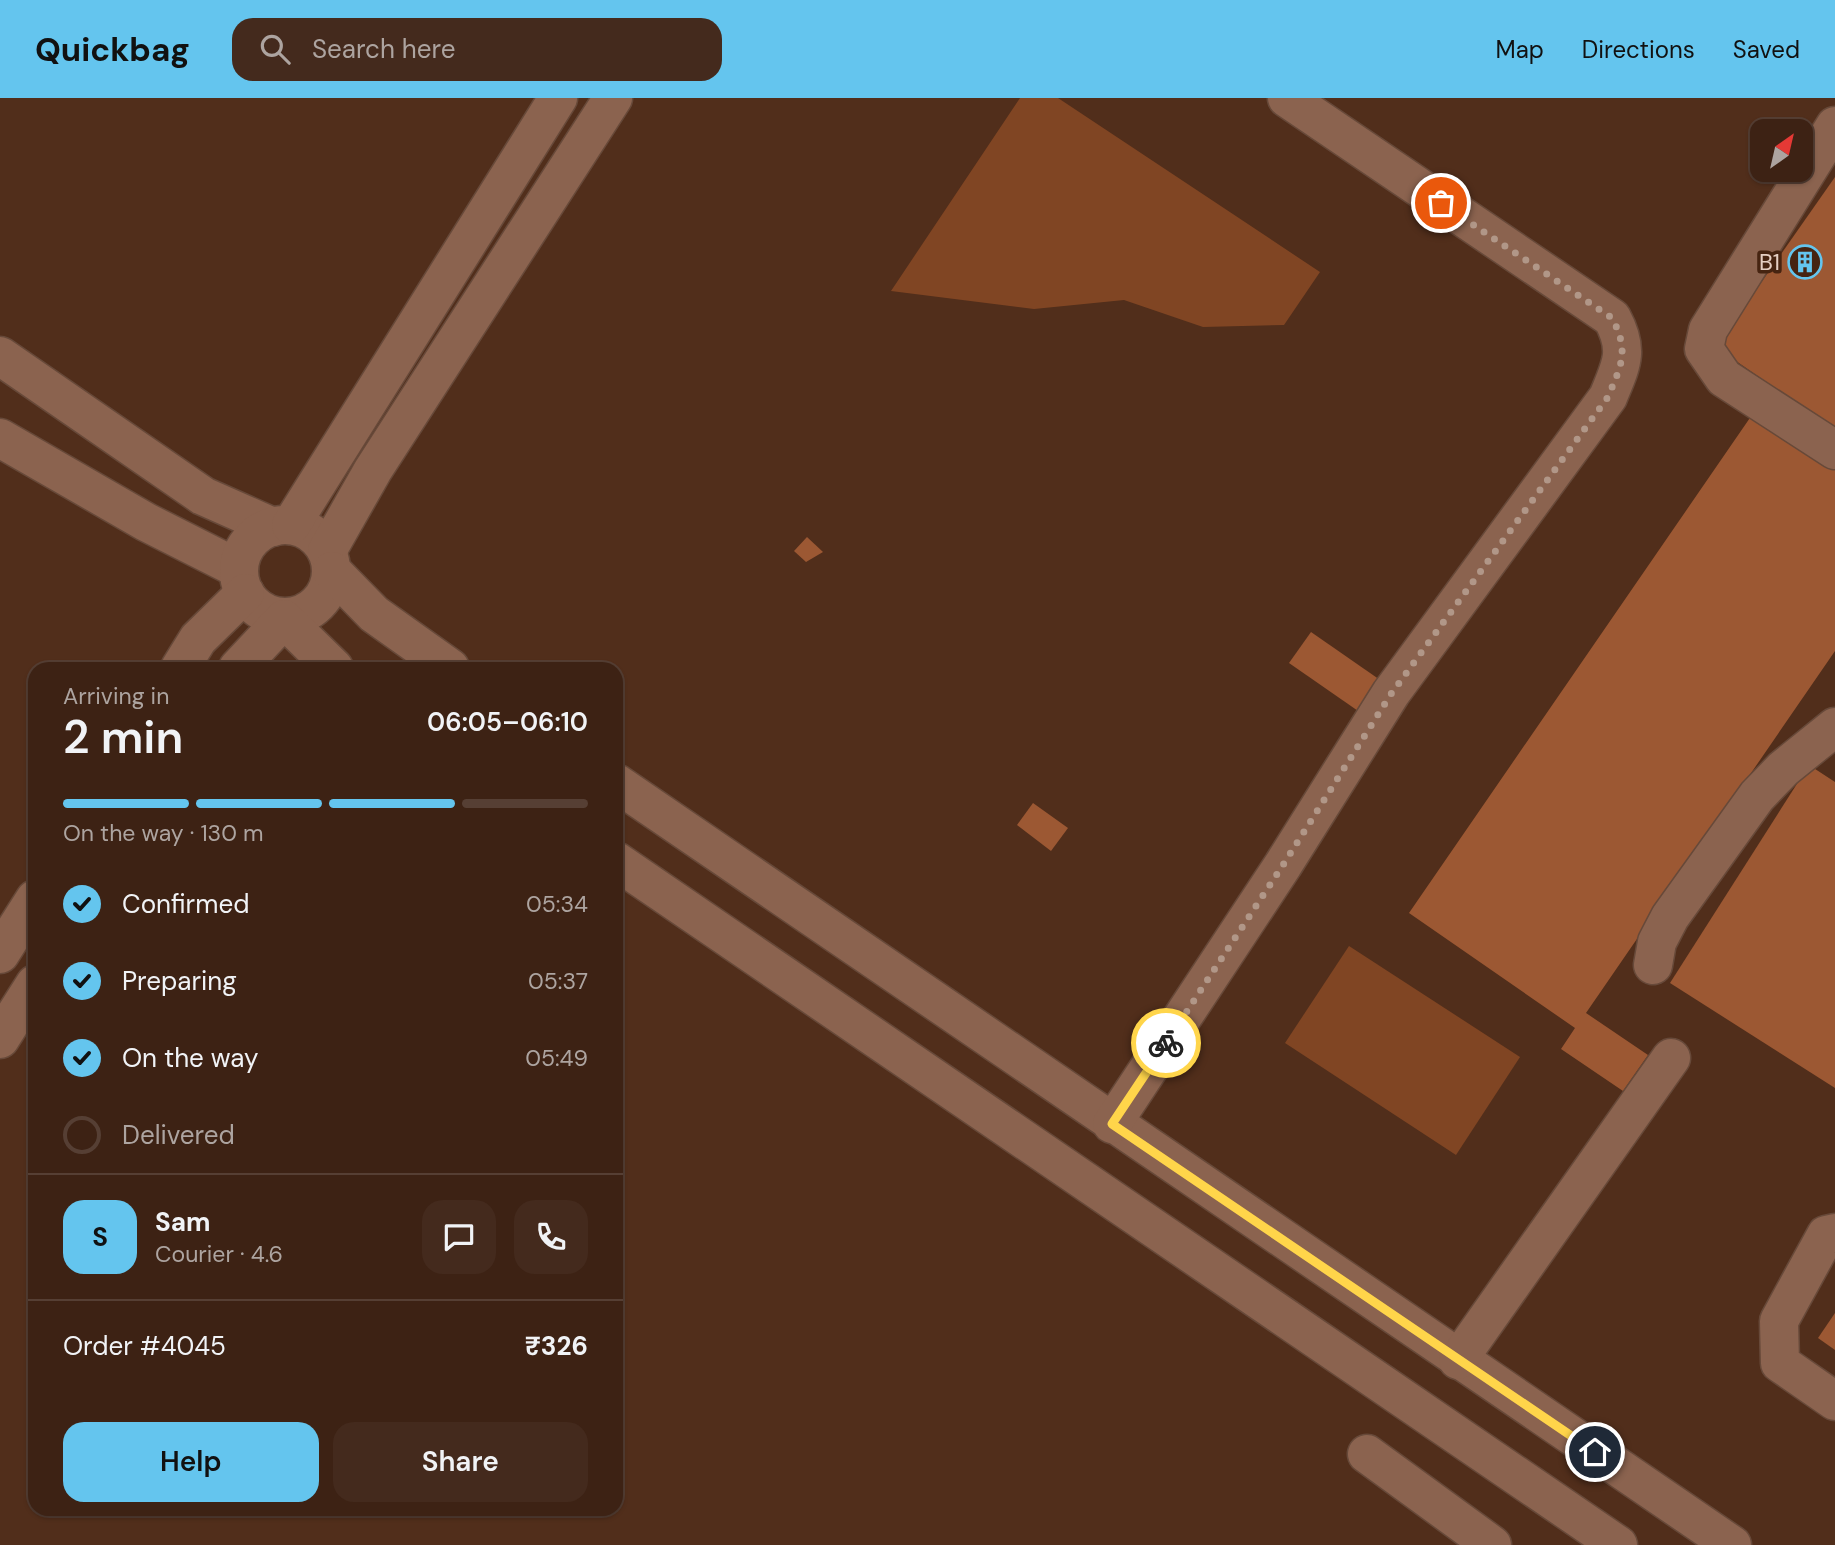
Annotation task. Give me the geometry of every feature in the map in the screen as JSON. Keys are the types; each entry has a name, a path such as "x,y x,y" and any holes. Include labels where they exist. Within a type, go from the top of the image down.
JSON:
{"street":[{"path":"328,662 284,619 255,606 242,581 242,554 250,541 262,531 282,526 558,98"},
{"path":"244,662 284,619 306,613 319,604 328,592 330,561 373,470 613,98"},
{"path":"1112,1124 1283,865 1391,694 1608,397 1622,363 1622,337 1612,318 1287,98"},
{"path":"1835,126 1708,330 1704,349 1724,378 1835,450"},
{"path":"0,356 203,496 282,526 305,529 317,537 330,561 374,614 442,662"},
{"path":"0,438 242,581"},
{"path":"184,662 242,581"},
{"path":"1653,965 1657,942 1670,917 1757,796 1783,769 1835,727"},
{"path":"623,788 1732,1545"},
{"path":"623,866 1618,1545"},
{"path":"0,954 28,910"},
{"path":"0,1039 28,995"},
{"path":"1458,1360 1671,1058"},
{"path":"1835,1233 1826,1234 1779,1321 1780,1363 1835,1401"},
{"path":"1367,1454 1492,1545"}],"shaded area":[{"path":"1020,98 1058,98 1320,272 1284,325 1203,327 1124,300 1034,309 891,291"},
{"path":"1349,946 1520,1057 1456,1155 1285,1043"}],"building":[{"name":"B1","path":"1835,177 1835,430 1716,347"},
{"path":"1754,412 1835,468 1835,651 1586,1013 1648,1055 1623,1091 1561,1049 1575,1028 1409,913"},
{"path":"807,537 823,552 806,562 794,551"},
{"path":"1311,632 1383,682 1361,713 1289,663"},
{"path":"1809,765 1835,782 1835,1088 1670,983"},
{"path":"1033,803 1068,828 1051,851 1017,825"},
{"path":"1835,1313 1835,1350 1818,1338"}],"way so far":[{"path":"1166,1043 1391,694 1608,397 1622,363 1622,337 1612,318 1441,203"}],"place":[{"name":"B1","path":"1805,262"}],"route":[{"path":"1166,1043 1112,1124 1595,1452"}]}
